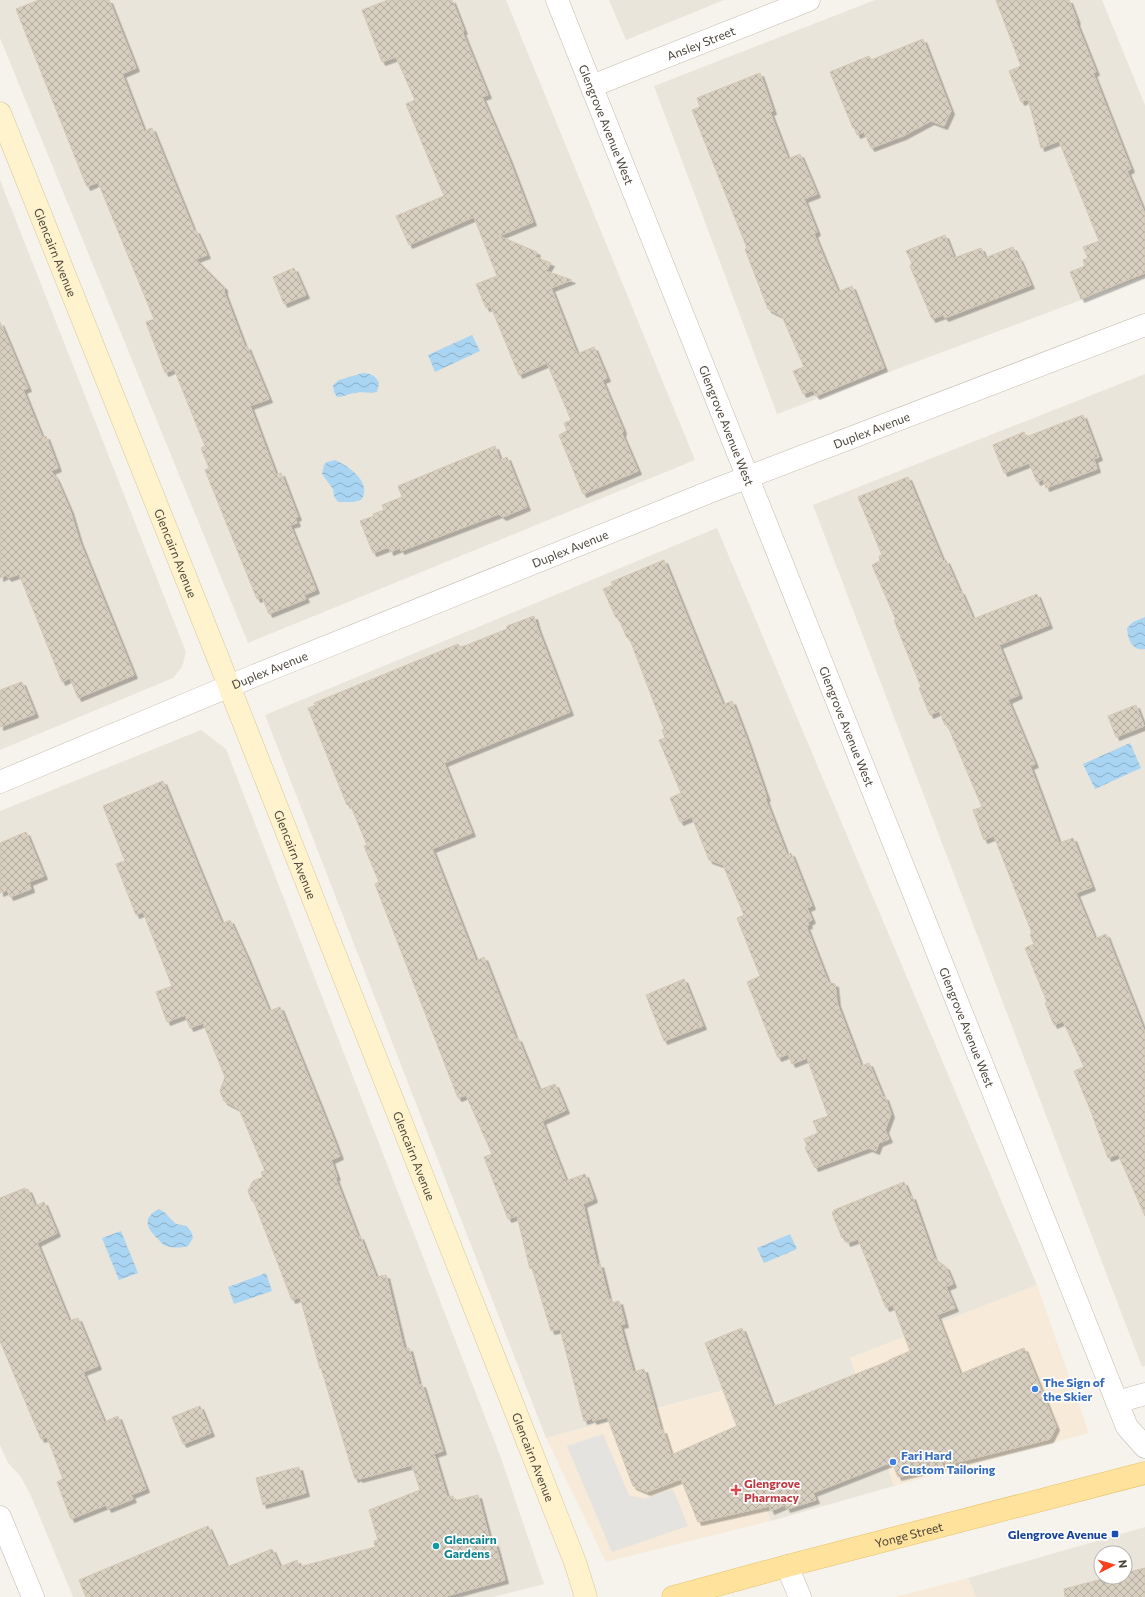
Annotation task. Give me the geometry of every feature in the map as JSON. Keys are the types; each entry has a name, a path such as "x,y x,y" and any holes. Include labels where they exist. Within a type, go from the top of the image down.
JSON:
{"main road":[{"name":"Yonge Street","path":"673,1597 786,1566 1145,1473"}],"street":[{"name":"Glengrove Avenue West","path":"557,0 1127,1427 1145,1447"},
{"name":"Ansley Street","path":"592,86 809,0"},
{"name":"Glencairn Avenue","path":"0,113 572,1554 586,1597"},
{"name":"Duplex Avenue","path":"0,782 229,687 748,477 1145,325"},
{"path":"1118,1402 1145,1394"},
{"path":"0,1517 33,1597"},
{"path":"786,1566 800,1597"}],"shaded area":[{"path":"0,0 506,0 695,460 248,643 0,38"},
{"path":"609,0 724,0 626,40"},
{"path":"875,0 1102,0 1145,105 1145,276 777,414 654,86"},
{"path":"0,180 186,652 182,667 173,678 0,750"},
{"path":"1145,374 1145,1366 1142,1367 813,505"},
{"path":"717,528 1037,1285 850,1358 894,1486 771,1521 721,1391 546,1438 265,715"},
{"path":"201,730 226,749 501,1458 544,1584 493,1597 73,1597 31,1496 21,1477 8,1463 0,1445 0,811"},
{"path":"1037,1285 1089,1433 894,1486 850,1358"},
{"path":"722,1391 771,1521 606,1562 546,1438"},
{"path":"603,1434 629,1495 644,1499 673,1489 688,1526 612,1552 567,1446"},
{"path":"1145,1527 1145,1597 976,1597 968,1578"},
{"path":"968,1578 976,1597 895,1597"}],"water":[{"path":"472,335 480,351 435,372 428,355"},
{"path":"363,373 371,374 376,378 379,383 377,392 357,392 337,397 334,392 333,385 339,380"},
{"path":"335,460 347,466 362,481 364,494 361,500 353,502 338,502 334,496 333,489 322,474 324,465 327,462"},
{"path":"1145,617 1145,649 1140,649 1133,646 1129,640 1127,628 1133,622"},
{"path":"1130,743 1141,768 1095,789 1083,764"},
{"path":"159,1209 176,1224 183,1225 189,1229 193,1238 188,1246 177,1248 166,1246 151,1232 148,1220 153,1212"},
{"path":"121,1231 138,1273 119,1280 102,1238"},
{"path":"790,1234 797,1249 764,1263 757,1248"},
{"path":"266,1273 272,1291 234,1304 228,1287"}],"building":[{"path":"39,0 109,0 136,68 122,74 144,131 152,128 194,231 196,230 207,255 196,259 224,287 224,292 245,347 247,346 269,399 250,406 276,475 281,473 298,517 295,518 297,523 290,525 316,590 304,595 306,599 269,614 262,597 257,599 205,470 209,468 201,448 205,446 174,369 165,373 146,322 154,319 98,182 87,187 16,9"},
{"path":"388,0 452,0 464,31 462,31 488,95 482,97 508,157 533,222 499,236 537,252 535,257 551,263 546,271 572,280 551,288 577,354 594,347 607,378 602,380 623,430 622,434 638,471 583,494 559,435 567,431 564,423 571,420 547,363 519,375 491,307 486,308 476,284 497,276 474,217 409,245 396,216 444,196 406,104 415,100 396,57 382,62 362,10"},
{"path":"996,0 1069,0 1096,72 1093,73 1131,169 1127,171 1145,214 1145,273 1081,299 1070,272 1085,266 1083,260 1088,258 1083,247 1099,241 1059,141 1041,148 1028,99 1021,102 1009,71 1021,66"},
{"path":"923,39 951,111 944,126 931,121 903,136 871,148 864,132 857,135 854,127 853,128 830,72 869,56 871,60"},
{"path":"760,73 773,111 770,112 788,159 800,154 817,194 804,199 817,232 814,234 838,292 852,286 884,368 816,396 813,390 803,394 793,371 804,367 782,316 768,309 745,249 747,248 692,110 700,107 697,98"},
{"path":"945,235 954,258 981,248 985,258 1013,247 1031,285 945,318 943,315 932,319 910,266 912,263 906,251"},
{"path":"294,268 306,295 284,304 273,277"},
{"path":"0,322 28,388 23,390 42,437 46,436 58,468 51,471 56,478 70,510 79,540 134,675 78,698 70,678 62,682 19,574 8,578 6,575 0,578"},
{"path":"1083,415 1099,457 1094,459 1097,469 1046,488 1043,479 1037,482 1029,463 1004,473 993,445 1024,432 1026,437"},
{"path":"495,446 500,460 507,457 527,507 503,517 499,514 401,551 400,548 390,552 389,547 373,553 360,521 374,516 373,514 384,510 382,505 402,497 398,486"},
{"path":"908,477 943,561 946,560 973,619 1037,594 1049,625 999,645 1019,695 1008,700 1035,764 1030,766 1059,843 1073,838 1092,887 1076,893 1095,939 1106,934 1145,1033 1145,1216 1118,1154 1108,1158 1074,1071 1084,1067 1063,1021 1054,1025 1045,1003 1047,1002 1025,948 1034,944 1030,934 1032,933 994,836 984,840 973,810 982,807 947,724 945,725 939,711 930,715 919,688 921,687 894,620 896,620 872,565 880,561 879,556 882,555 858,497"},
{"path":"664,560 723,705 732,701 767,798 765,798 787,855 791,853 812,906 807,908 812,920 808,922 809,925 806,926 828,982 835,984 837,1003 861,1066 869,1063 883,1097 885,1097 891,1114 885,1130 889,1139 879,1143 876,1151 869,1148 815,1168 805,1148 807,1145 804,1139 818,1133 813,1121 828,1116 807,1058 792,1064 788,1054 778,1058 747,982 760,976 737,918 744,915 723,865 709,860 692,817 680,822 670,798 681,793 659,740 665,738 662,730 664,729 629,637 627,638 618,617 616,618 603,589 613,585 611,582"},
{"path":"534,616 570,712 444,763 472,833 432,849 476,961 484,957 516,1039 518,1038 539,1090 555,1084 566,1110 542,1121 566,1181 585,1174 594,1199 583,1204 597,1265 600,1264 609,1300 611,1299 612,1303 619,1301 625,1324 620,1325 633,1372 644,1369 661,1431 663,1430 671,1455 737,1426 705,1343 742,1328 773,1407 889,1361 910,1351 893,1305 886,1308 858,1239 847,1243 845,1237 842,1238 832,1213 834,1210 904,1182 910,1197 912,1196 934,1258 946,1267 953,1284 946,1287 955,1308 937,1315 960,1374 1024,1348 1056,1427 1050,1439 898,1477 892,1462 813,1493 816,1500 787,1509 785,1505 771,1511 769,1506 698,1522 681,1479 647,1492 633,1486 607,1417 593,1421 593,1418 584,1421 560,1329 551,1331 532,1268 530,1269 517,1216 508,1219 484,1157 492,1154 466,1095 458,1098 375,884 379,882 364,846 367,845 350,804 347,805 308,708 316,705 314,703 458,644 460,647 467,645 507,629 507,626"},
{"path":"22,682 35,714 0,727 0,690"},
{"path":"1136,705 1144,726 1116,737 1108,716"},
{"path":"163,781 222,924 230,920 269,1011 280,1007 330,1130 340,1156 331,1160 337,1177 335,1177 358,1237 360,1236 376,1277 386,1275 404,1349 409,1348 419,1385 422,1384 443,1451 434,1454 447,1497 453,1496 454,1501 478,1495 491,1545 495,1543 505,1580 443,1597 86,1597 79,1580 208,1526 227,1567 272,1549 280,1567 297,1560 299,1567 375,1547 374,1541 378,1540 369,1510 420,1490 412,1465 359,1479 358,1477 355,1479 321,1368 320,1369 300,1297 292,1300 254,1202 252,1201 248,1191 253,1181 263,1177 261,1172 265,1171 239,1109 224,1101 220,1091 225,1077 203,1023 190,1028 185,1015 167,1022 156,992 172,986 143,912 136,915 116,864 125,861 103,806"},
{"path":"26,832 44,876 29,882 31,889 10,897 7,890 0,893 0,843"},
{"path":"684,979 703,1026 664,1041 646,995"},
{"path":"25,1188 26,1190 28,1189 35,1206 44,1202 57,1233 37,1243 69,1321 78,1318 98,1366 83,1372 104,1422 118,1416 146,1489 131,1495 133,1499 108,1509 106,1505 71,1519 57,1482 63,1479 47,1437 41,1439 0,1341 0,1198"},
{"path":"200,1406 211,1433 183,1444 172,1417"},
{"path":"299,1467 306,1493 263,1505 256,1478"},
{"path":"1145,1568 1145,1597 1065,1597 1064,1589 1093,1581 1093,1585 1133,1585 1133,1571"}],"place":[{"name":"The Sign of the Skier","path":"1035,1389"},
{"name":"Fari Hard Custom Tailoring","path":"893,1462"},
{"name":"Glengrove Pharmacy","path":"736,1490"},
{"name":"Glengrove Avenue","path":"1115,1534"},
{"name":"Glencairn Gardens","path":"436,1546"}]}
